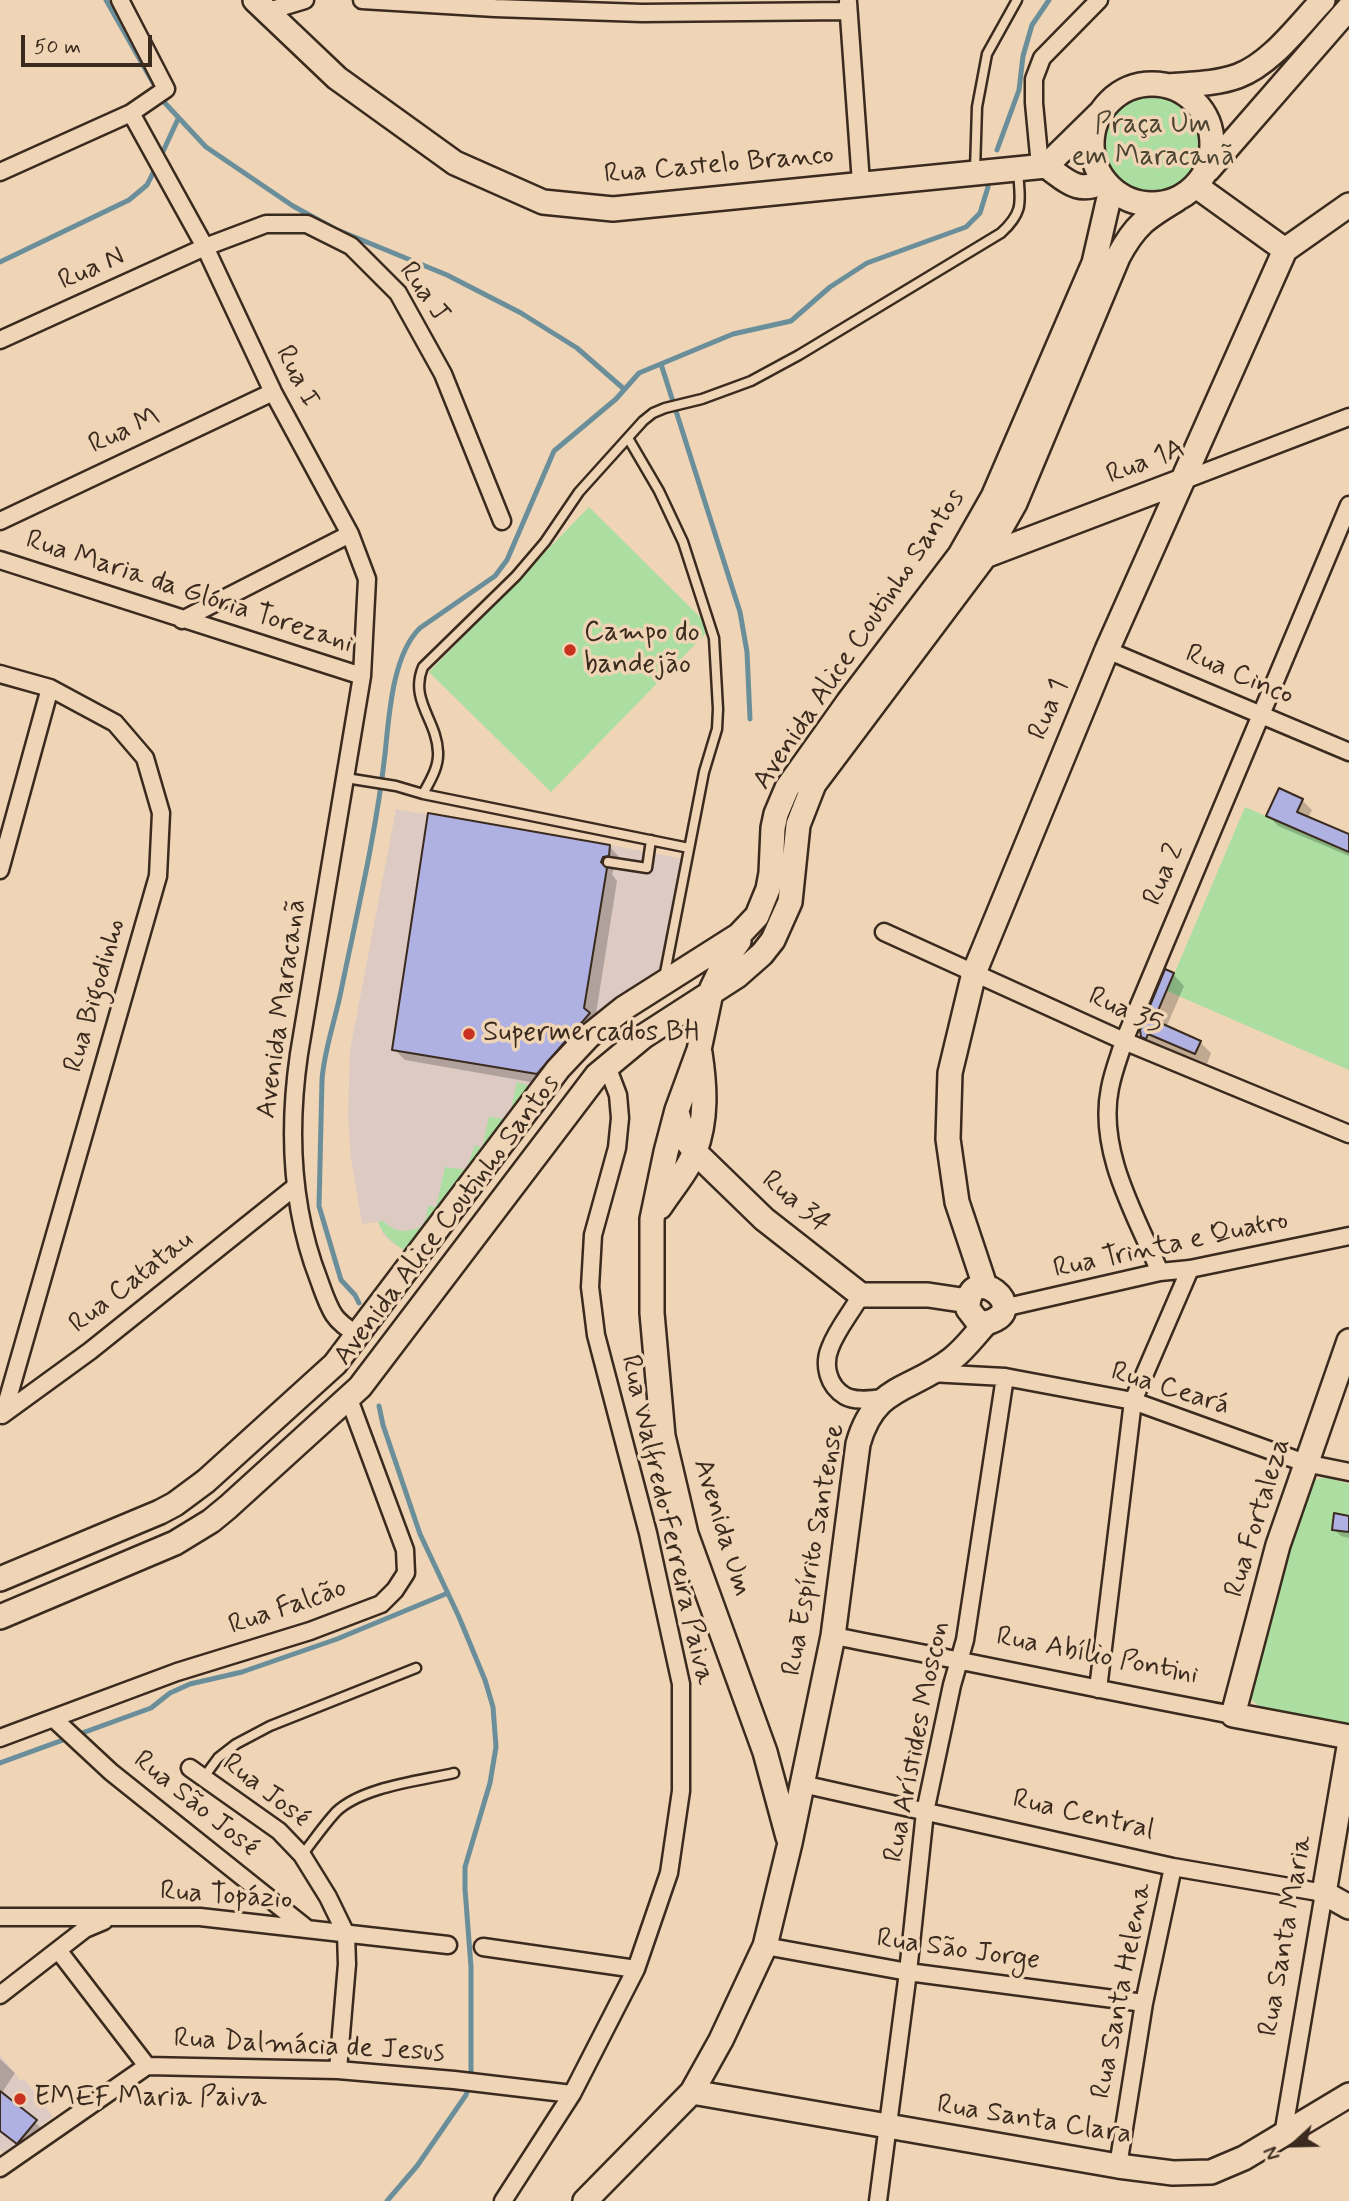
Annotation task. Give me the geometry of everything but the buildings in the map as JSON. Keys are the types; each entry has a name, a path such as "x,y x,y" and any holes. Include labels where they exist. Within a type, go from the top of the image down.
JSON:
{"street":[{"path":"0,172 131,113 166,89 120,0"},
{"path":"260,6 305,0"},
{"path":"362,0 497,4 642,13 848,5 861,183"},
{"path":"1035,167 1034,79 1042,58 1099,0"},
{"path":"1035,167 1099,114 1117,95 1141,85 1213,82 1240,75 1265,61 1323,0"},
{"name":"Rua Castelo Branco","path":"260,6 337,78 454,163 543,202 613,209 1035,167"},
{"path":"1099,114 1092,137 1094,160 1107,185 1130,201 1154,205 1176,200 1201,179 1349,8"},
{"path":"1167,86 1187,95 1202,111 1210,130 1212,152 1201,179"},
{"name":"Rua I","path":"131,113 205,247 273,392 351,534 367,579 362,676"},
{"path":"1035,167 1080,187 1099,204 1105,217"},
{"path":"1201,179 1284,250 1349,205"},
{"path":"1080,187 1107,185"},
{"name":"Avenida Alice Coutinho Santos","path":"0,1616 165,1547 193,1533 228,1507 349,1399 376,1369 584,1091 607,1066 644,1036 710,995 750,966 773,940 790,902 798,825 814,784 976,550 993,497 1094,263 1105,217 1107,185"},
{"name":"Avenida Alice Coutinho Santos","path":"0,1579 160,1512 191,1493 318,1381 358,1335 558,1069 606,1021 749,926 763,905 768,889 773,828 787,788 1015,503 1118,257 1143,220 1176,200"},
{"name":"Rua J","path":"205,247 266,224 307,224 351,246 398,293 437,363 502,521"},
{"name":"Rua N","path":"0,340 205,247"},
{"name":"Rua 1","path":"976,1294 957,1202 948,1139 950,1073 974,973 1107,650 1284,250"},
{"name":"Rua M","path":"0,521 273,392"},
{"name":"Rua 1A","path":"976,550 1182,481 1349,417"},
{"name":"Rua 2","path":"1160,1272 1120,1178 1109,1133 1110,1090 1124,1041 1349,505"},
{"path":"183,620 351,534"},
{"name":"Rua Maria da Glória Torezani","path":"0,560 362,676"},
{"name":"Rua Cinco","path":"1107,650 1349,752"},
{"name":"Rua Bigodinho","path":"0,674 50,688 115,723 145,758 162,813 158,876 1,1414"},
{"name":"Avenida Maracanã","path":"358,1335 333,1314 308,1248 292,1148 294,1085 362,676"},
{"path":"0,870 50,688"},
{"name":"Avenida Um","path":"749,926 725,961 710,995 699,1050 677,1111 652,1219 652,1313 663,1436 686,1534 765,1752 790,1843"},
{"name":"Rua 35","path":"884,932 1124,1041 1349,1134"},
{"name":"Avenida Um","path":"652,1219 695,1152 704,1115 705,1086 699,1050"},
{"name":"Rua Walfredo Ferreira Paiva","path":"503,2201 572,2094 636,1969 669,1873 681,1791 681,1684 648,1533 596,1335 590,1287 593,1235 617,1148 620,1118 618,1095 607,1066"},
{"name":"Rua 34","path":"677,1111 680,1128 695,1152 764,1219 860,1295"},
{"name":"Rua Catatau","path":"1,1414 90,1351 296,1186"},
{"name":"Rua Trinta e Quatro","path":"995,1316 1160,1272 1190,1269 1349,1236"},
{"path":"1098,1689 1133,1401 1190,1269"},
{"path":"883,1398 862,1400 845,1396 833,1385 827,1371 826,1357 830,1347 860,1295 976,1294 993,1288 1003,1300 995,1316 978,1322 972,1317 968,1309 976,1294"},
{"name":"Rua Espírito Santense","path":"585,2201 692,2092 721,2040 765,1946 790,1843 833,1636 858,1444 863,1428 883,1398 951,1360 995,1316"},
{"name":"Rua Fortaleza","path":"1233,1715 1278,1545 1349,1341"},
{"name":"Rua Ceará","path":"930,1373 1005,1377 1133,1401 1305,1464 1349,1472"},
{"name":"Rua Arístides Moscon","path":"878,2201 908,1972 925,1812 952,1685 965,1640 1005,1377"},
{"name":"Rua Falcão","path":"0,1738 177,1672 310,1631 381,1604 395,1590 406,1573 405,1550 349,1399"},
{"name":"Rua Abílio Pontini","path":"833,1636 1349,1737"},
{"name":"Rua São José","path":"54,1719 111,1772 306,1928"},
{"name":"Rua Santa Maria","path":"1283,2135 1349,1747"},
{"name":"Rua José","path":"190,1768 279,1831 302,1855 328,1896 346,1934"},
{"name":"Rua Central","path":"802,1784 1173,1867 1324,1893 1349,1907"},
{"name":"Rua Santa Helena","path":"1118,2166 1143,2003 1173,1867"},
{"name":"Rua Topázio","path":"0,1917 200,1917 448,1945"},
{"path":"0,1995 85,1929 110,1919"},
{"path":"338,2070 347,1964 346,1934"},
{"name":"Rua São Jorge","path":"765,1946 908,1972 1143,2003"},
{"path":"483,1947 636,1969"},
{"name":"Rua Dalmácia de Jesus","path":"58,1950 147,2067 338,2070 572,2094"},
{"path":"0,2168 147,2067"},
{"name":"Rua Santa Clara","path":"692,2092 1118,2166 1173,2173 1211,2172 1244,2158 1349,2095"}],"lane":[{"path":"975,173 977,107 987,54 1017,0"},
{"path":"423,794 437,766 438,751 419,695 417,681 423,667 516,576 545,542 579,492 643,421 658,411 702,399 763,374 857,321 1001,233 1015,220 1035,167"},
{"path":"628,438 659,491 683,542 714,638 717,729 704,772 663,984"},
{"path":"345,778 396,786 423,794 689,848"},
{"path":"608,862 647,868 651,840"},
{"name":"Rua São José","path":"204,1777 218,1758 236,1744 270,1726 416,1668"},
{"path":"302,1855 337,1812 350,1801 370,1793 454,1773"}],"shaded area":[{"name":"Supermercados BH","path":"396,809 684,859 657,978 648,983 405,1251 383,1234 378,1222 362,1224 351,1159 348,1115 350,1050"},
{"name":"EMEF Maria Paiva","path":"0,2055 21,2081 24,2079 53,2116 5,2155 0,2149"}],"green space":[{"name":"Praça Um em Maracanã","path":"1153,90 1173,94 1190,105 1201,122 1205,142 1201,162 1190,179 1173,190 1153,194 1133,190 1116,179 1105,162 1101,142 1105,122 1116,105 1133,94"},
{"name":"Campo do bandejão","path":"589,507 711,628 551,792 429,672"},
{"path":"1245,807 1349,852 1349,1070 1167,991"},
{"path":"517,1082 534,1087 410,1248 405,1251 389,1238 378,1222 383,1221 401,1231 421,1227 428,1206 436,1207 445,1167 466,1170 475,1145 482,1148 489,1117 509,1119"},
{"path":"1326,1477 1349,1484 1349,1731 1264,1711 1252,1700 1245,1684 1309,1481"}],"waterway":[{"path":"106,0 164,102 206,147 293,206 335,229 447,275 521,313 577,348 624,389"},
{"path":"997,150 1019,90 1023,56 1032,25 1049,0"},
{"path":"160,158 178,119"},
{"path":"0,262 129,200 147,185 156,167"},
{"path":"359,1303 341,1280 319,1206 322,1080 371,844 388,722 403,654 420,628 495,576 507,560 554,451 616,399 639,373 733,334 791,321 830,287 867,263 966,227 980,213 988,187"},
{"path":"661,364 740,612 747,652 750,719"},
{"path":"379,1406 420,1534 485,1680 493,1707 496,1747 490,1783 465,1867 471,1967 471,2081 466,2095 417,2166 387,2201"},
{"path":"0,1763 151,1708 170,1693 190,1684 242,1672 337,1639 448,1593"}],"place":[{"name":"Campo do bandejão","path":"570,650"},
{"name":"Supermercados BH","path":"469,1034"},
{"name":"EMEF Maria Paiva","path":"20,2099"}]}
